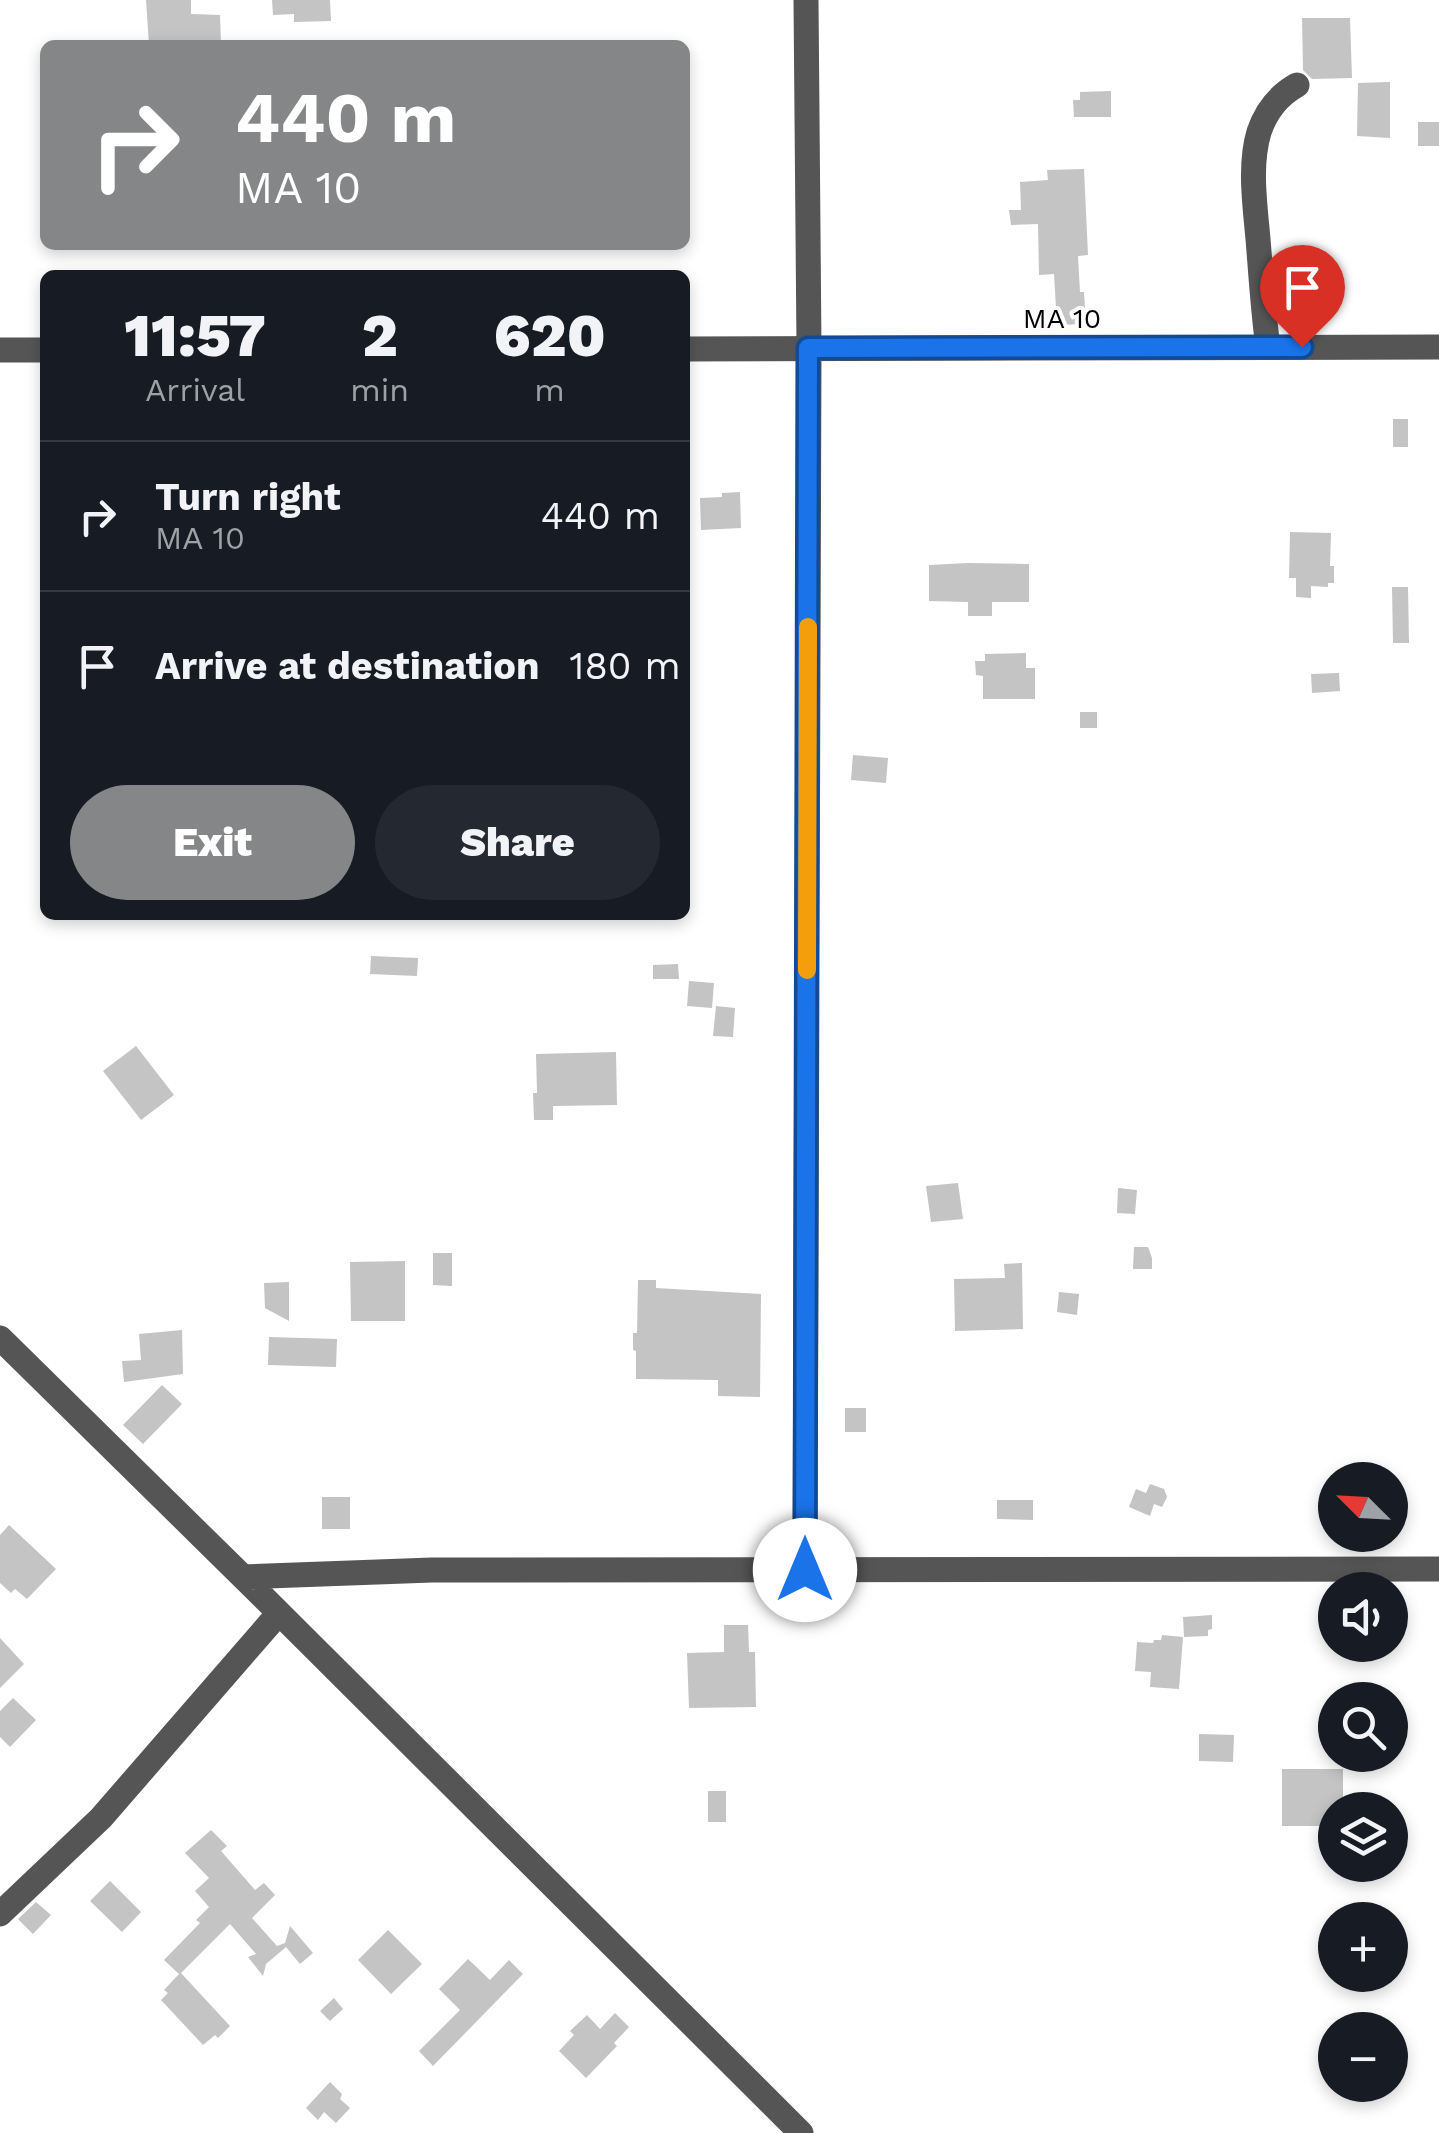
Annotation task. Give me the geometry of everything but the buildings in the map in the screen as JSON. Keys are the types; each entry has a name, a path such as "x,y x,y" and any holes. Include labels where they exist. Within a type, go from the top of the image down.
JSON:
{"street":[{"path":"805,1570 806,0"},
{"path":"1268,347 1255,204 1255,154 1268,112 1284,92 1297,84"},
{"name":"MA 10","path":"690,348 1439,347"},
{"path":"0,350 40,350"},
{"path":"0,1338 801,2133"},
{"path":"244,1577 432,1570 1439,1569"},
{"path":"0,1914 102,1818 279,1613"}],"slow traffic":[{"path":"807,970 808,627"}],"route":[{"path":"805,1570 808,348 1302,347"}]}
